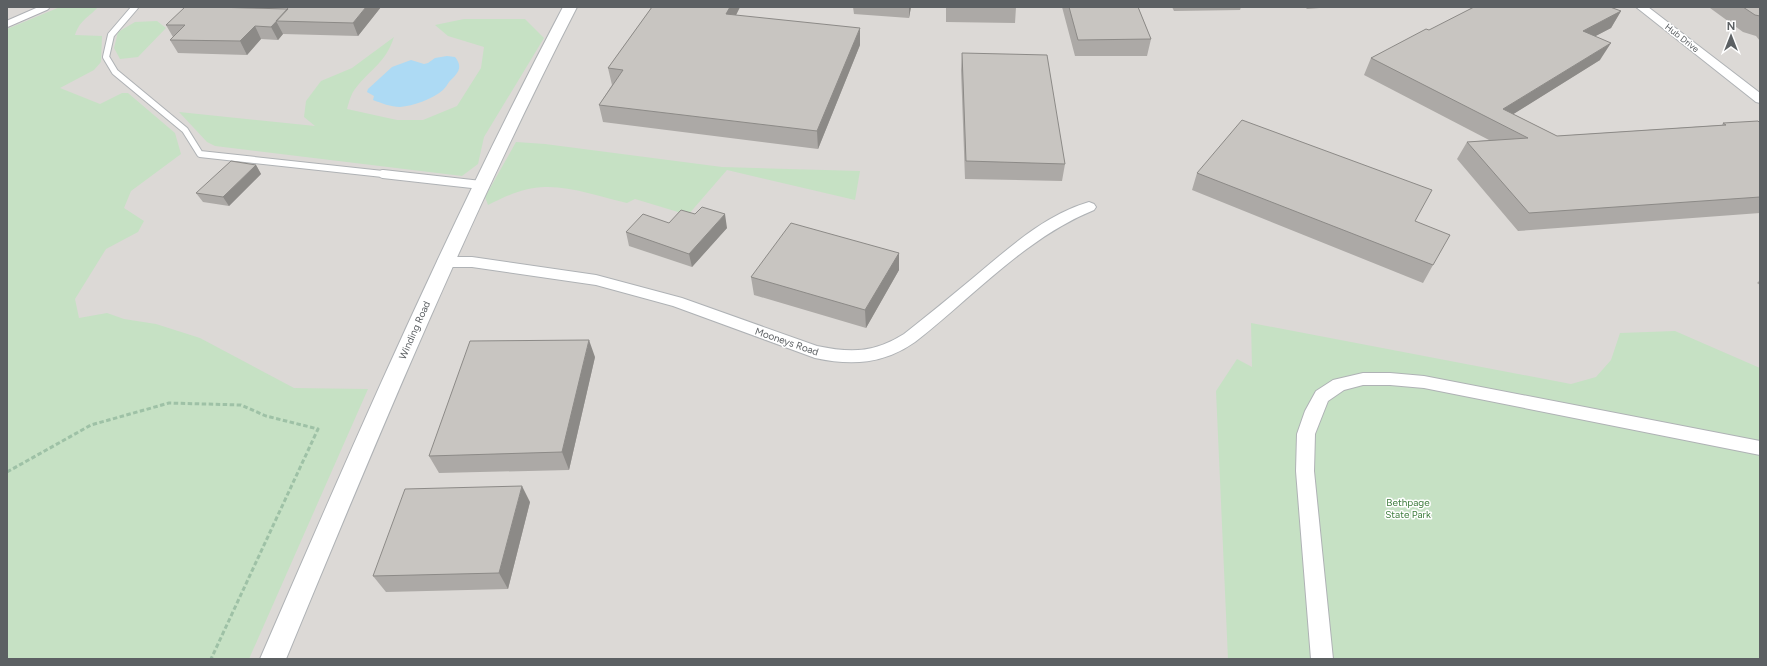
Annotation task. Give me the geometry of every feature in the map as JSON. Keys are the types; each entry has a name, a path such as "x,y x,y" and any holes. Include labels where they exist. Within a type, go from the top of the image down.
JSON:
{"street":[{"name":"Winding Road","path":"273,659 411,335 444,262 570,7"},
{"name":"Hub Drive","path":"1641,7 1760,99"},
{"name":"Mooneys Road","path":"444,262 472,262 596,280 677,302 815,352 838,357 858,357 881,353 902,343 971,289 1034,234 1052,223 1089,207"},
{"path":"1322,659 1319,640 1305,471 1306,434 1314,411 1322,396 1339,385 1363,379 1390,378 1424,382 1760,448"}],"lane":[{"path":"7,24 46,7"},
{"path":"135,7 111,35 106,57 114,72 185,130 200,154 481,185"}],"path":[{"path":"7,472 91,425 169,403 241,405 266,416 318,429 210,659"}],"shaded area":[{"path":"7,7 1760,7 1760,419 1259,659 7,659"}],"green space":[{"path":"60,7 98,7 82,22 75,35 102,36 101,62 94,70 60,88 100,104 122,93 128,93 175,133 181,154 131,191 124,208 144,221 138,232 106,249 75,299 79,318 107,313 124,319 156,324 200,338 294,388 368,389 249,659 7,659 7,29"},
{"path":"464,19 525,19 544,38 484,137 478,164 462,176 215,146 207,142 179,112 315,126 304,117 306,101 321,81 352,68 394,37 382,60 354,91 347,109 397,120 423,120 457,106 481,68 484,47 448,36 435,25"},
{"path":"157,21 166,28 138,57 120,59 114,48 118,32 135,22"},
{"path":"516,142 545,144 722,167 860,171 855,200 727,170 688,215 635,199 627,203 586,192 555,187 538,187 523,190 488,205 485,197"},
{"name":"Bethpage State Park","path":"1251,323 1571,384 1596,377 1611,360 1620,333 1675,331 1760,368 1760,659 1228,659 1216,391 1237,359 1252,367"}],"water":[{"path":"447,56 455,57 458,61 458,71 443,90 423,102 397,107 373,100 374,96 367,92 368,89 392,67 411,60 424,64 435,58"}],"building":[{"path":"185,7 288,9 271,27 255,26 240,41 170,40 185,25 166,25"},
{"path":"289,7 366,7 353,23 276,21"},
{"path":"652,7 730,7 726,14 860,28 817,131 599,105 623,70 608,68"},
{"path":"1069,7 1138,7 1151,39 1078,40"},
{"path":"1474,7 1610,7 1621,11 1583,31 1611,43 1503,109 1557,136 1726,125 1723,123 1758,121 1760,123 1760,197 1529,213 1467,142 1528,138 1371,58 1426,29 1429,30"},
{"path":"1743,7 1760,7 1760,16 1755,15"},
{"path":"962,53 1047,55 1065,164 966,161"},
{"path":"1242,120 1432,190 1415,221 1450,235 1433,265 1197,173"},
{"path":"231,161 256,165 223,197 196,193"},
{"path":"702,207 725,214 689,254 626,232 643,214 669,223 681,210 695,214"},
{"path":"791,223 899,253 865,310 751,277"},
{"path":"589,340 562,452 429,456 470,341"},
{"path":"522,486 499,573 373,576 405,489"}]}
